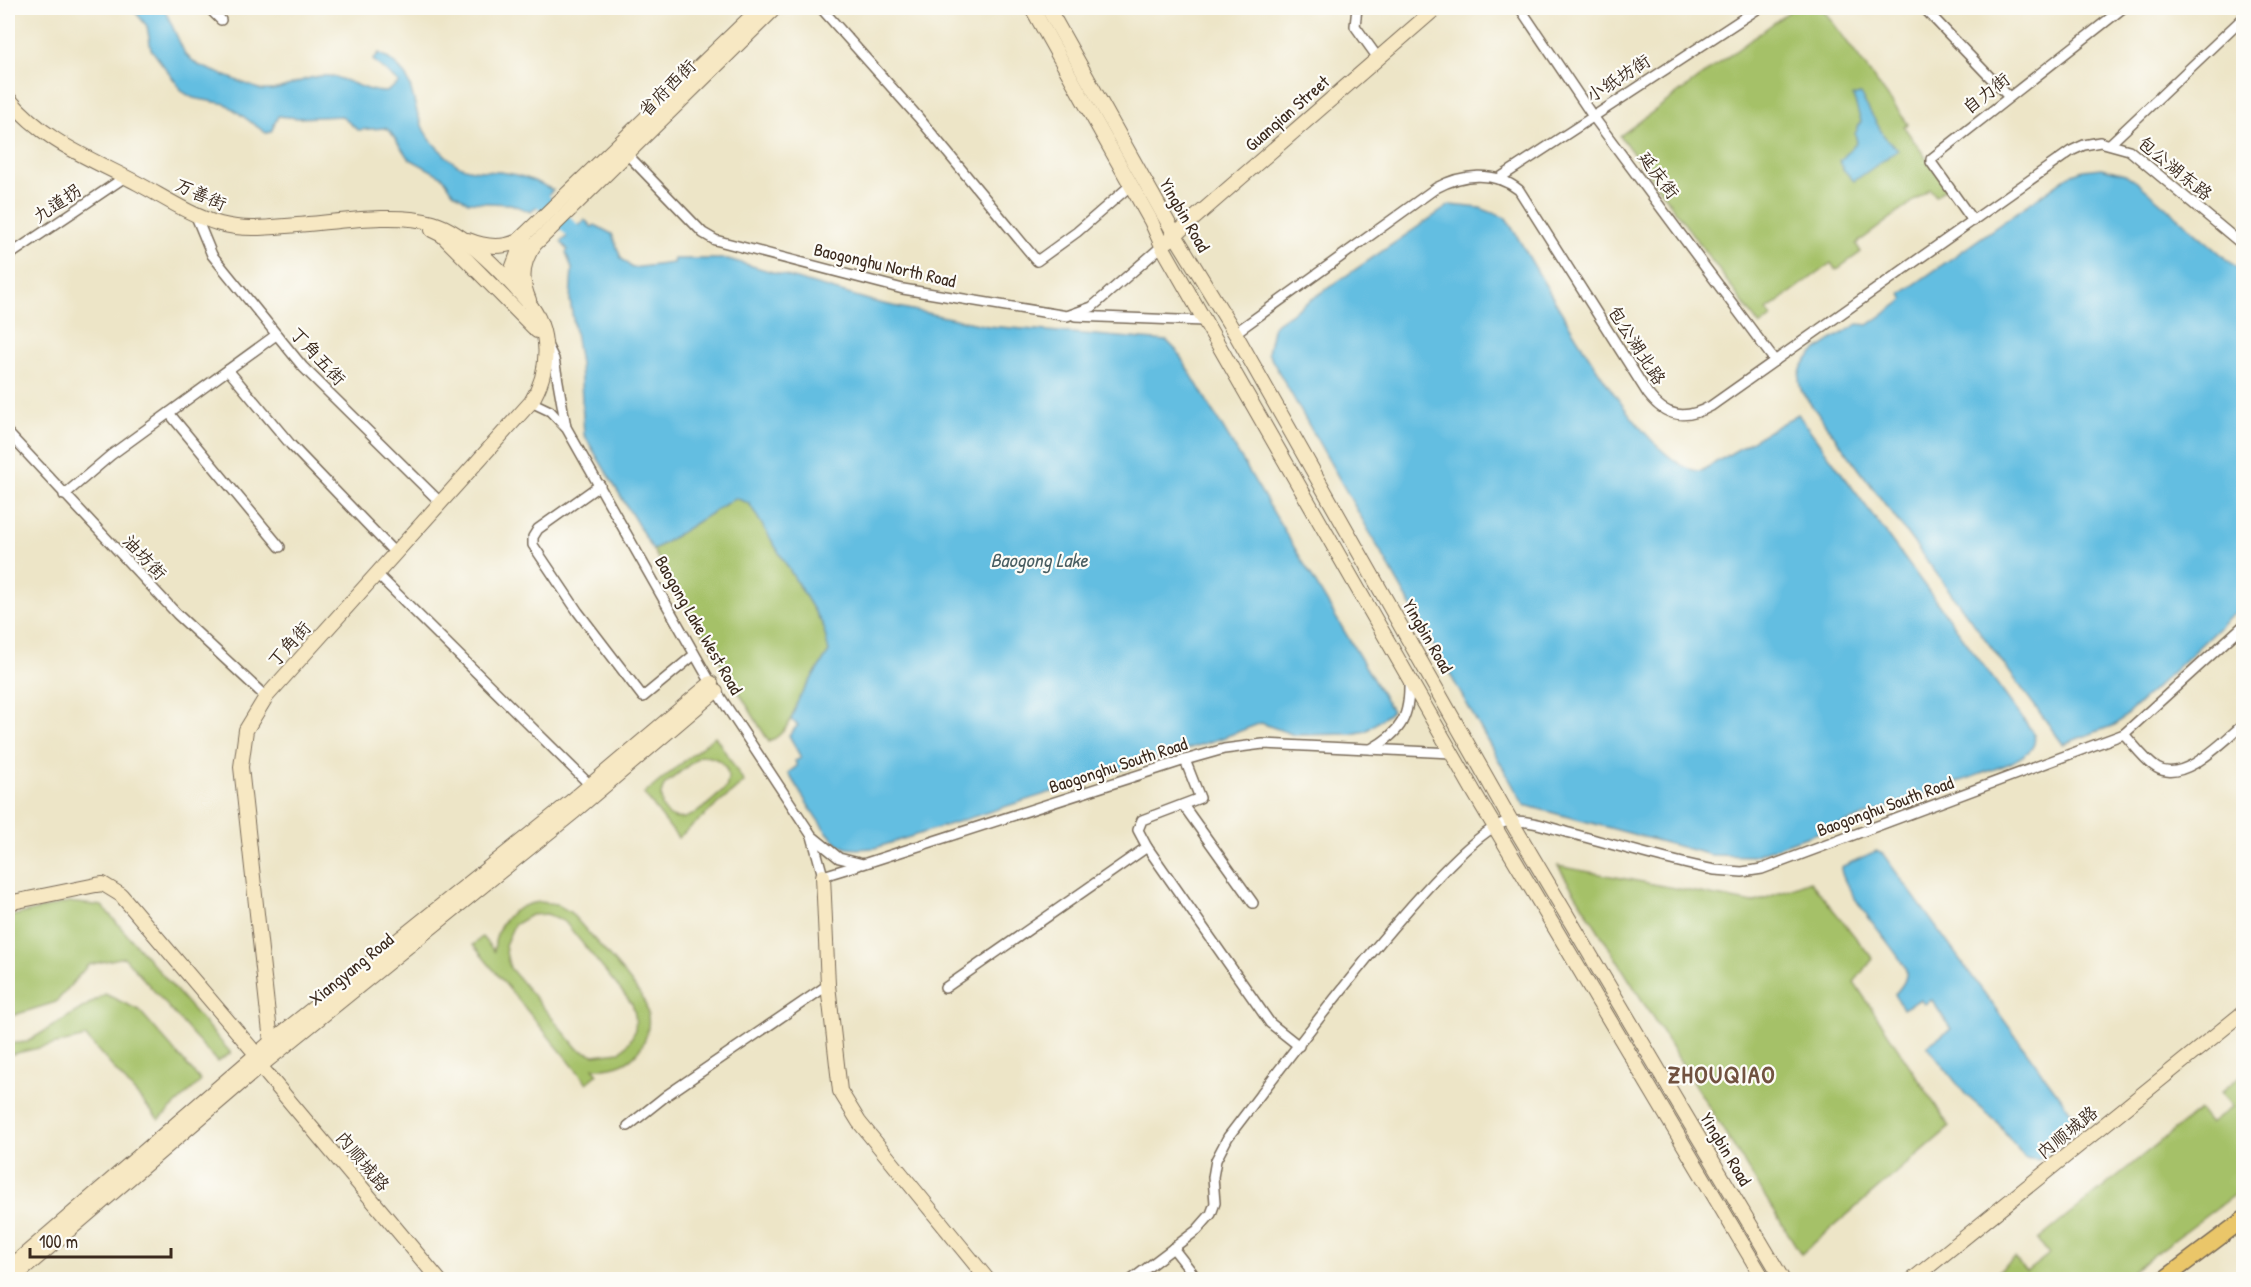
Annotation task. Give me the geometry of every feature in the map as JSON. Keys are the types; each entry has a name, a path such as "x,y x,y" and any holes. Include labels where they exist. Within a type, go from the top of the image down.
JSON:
{"main road":[{"path":"2163,1280 2244,1219"},
{"path":"2178,1280 2244,1230"}],"street":[{"path":"209,8 221,20"},
{"name":"省府西街","path":"526,246 760,8"},
{"name":"省府西街","path":"622,149 775,8"},
{"path":"821,8 918,117 1037,261 1077,232 1131,186"},
{"name":"Yingbin Road","path":"1032,8 1204,321 1408,677 1764,1280"},
{"name":"Yingbin Road","path":"1048,8 1175,235 1235,333 1511,821 1783,1280"},
{"path":"1357,8 1355,26 1378,58"},
{"name":"Guanqian Street","path":"1162,246 1436,8"},
{"name":"延庆街","path":"1520,8 1592,115 1775,361"},
{"name":"小纸坊街","path":"1498,178 1759,8"},
{"path":"1924,8 2009,97"},
{"name":"自力街","path":"1973,221 1931,159 2122,8"},
{"path":"2110,144 2244,17"},
{"name":"万善街","path":"8,98 22,115 51,139 195,214 219,224 254,229 393,218 411,221 449,235 530,313 544,340"},
{"name":"包公湖北路","path":"1498,178 1519,190 1648,394 1663,410 1681,416 1699,412 1775,361 2071,151 2089,143 2110,144"},
{"name":"包公湖东路","path":"2110,144 2134,153 2244,246"},
{"name":"Baogonghu North Road","path":"622,149 703,233 715,240 903,289 1067,316 1204,321"},
{"path":"1235,333 1436,188 1468,176 1498,178"},
{"name":"九道拐","path":"8,256 125,177"},
{"name":"丁角五街","path":"195,214 212,255 303,367 441,503"},
{"path":"449,235 482,245 526,246"},
{"path":"449,235 476,250 517,290 530,313"},
{"path":"476,250 526,246"},
{"path":"517,290 512,268 526,246"},
{"path":"526,246 523,280 530,313"},
{"path":"1067,316 1092,307 1162,246"},
{"path":"64,495 111,455 276,335"},
{"path":"544,340 554,359 567,429"},
{"name":"丁角街","path":"271,1042 241,756 246,730 266,698 531,402 545,369 544,340"},
{"path":"228,370 291,445 395,553"},
{"name":"Baogong Lake West Road","path":"531,402 550,411 567,429 713,687 812,836 823,876"},
{"path":"169,413 280,547"},
{"name":"油坊街","path":"8,433 177,614 266,698"},
{"path":"600,485 538,529 533,537 533,545 578,612 643,697 694,655"},
{"path":"377,574 590,785"},
{"name":"Baogonghu South Road","path":"1131,1280 1197,1230 1211,1214 1215,1203 1213,1177 1220,1150 1416,899 1468,845 1495,826 1511,821 1542,826 1706,868 1750,871 1762,869 2124,734 2244,625"},
{"path":"1369,751 1389,738 1403,721 1410,701 1408,677"},
{"name":"Xiangyang Road","path":"11,1280 258,1062 271,1042 713,687"},
{"name":"Xiangyang Road","path":"8,1269 258,1062 575,811 713,687"},
{"path":"2124,734 2154,766 2170,772 2181,770 2202,759 2244,724"},
{"name":"Baogonghu South Road","path":"823,876 1224,749 1263,744 1369,751 1452,753"},
{"path":"1185,760 1200,798 1142,820 1138,830 1147,847 1270,1023 1299,1046"},
{"path":"1183,805 1253,903"},
{"path":"812,836 838,858 863,864"},
{"path":"945,988 1147,847"},
{"path":"823,876 828,985 838,1083 842,1097 936,1219 988,1280"},
{"name":"内顺城路","path":"8,903 86,886 108,886 121,895 439,1280"},
{"path":"628,1126 676,1089 828,985"},
{"name":"内顺城路","path":"1912,1280 2244,1012"},
{"path":"1173,1248 1198,1280"}],"green space":[{"path":"1794,8 1822,8 1908,124 1904,127 1947,187 1936,196 1930,189 1856,244 1861,252 1836,270 1831,263 1767,310 1772,317 1760,326 1620,136"},
{"path":"735,498 749,503 823,625 829,652 804,690 790,722 777,737 769,742 653,550"},
{"path":"715,736 744,782 678,838 644,794","holes":["700,756 723,764 728,774 726,788 695,814 677,819 669,815 662,807 661,794 664,785"]},
{"path":"1558,866 1753,903 1810,881 1873,959 1854,982 1950,1127 1801,1254"},
{"path":"69,902 102,906 231,1053 217,1062 124,957 88,965 56,1002 8,1017 8,917"},
{"path":"540,902 556,904 570,912 634,986 646,1006 648,1029 639,1050 619,1065 593,1068 598,1074 587,1083 473,945 482,937 494,951 495,941 502,924 513,912","holes":["547,914 565,922 632,1004 635,1030 630,1041 620,1052 594,1055 578,1049 510,968 505,945 514,925 531,915"]},
{"path":"105,994 139,1010 201,1081 159,1120 86,1037 8,1055 8,1044 27,1042"},
{"path":"2243,1074 2243,1188 2122,1279 1989,1279 2015,1258 2026,1272 2049,1254 2038,1240 2199,1110 2210,1124 2232,1107 2221,1092"}],"water":[{"path":"132,8 164,8 185,54 198,65 261,90 278,89 311,78 329,76 371,90 386,92 399,83 373,60 379,53 401,70 407,78 424,130 436,146 452,161 463,168 521,176 553,190 531,212 511,204 468,202 453,192 443,177 408,158 390,131 385,128 358,130 341,116 298,118 278,116 271,132 266,133 226,104 193,98 183,92 151,49 147,26"},
{"path":"1860,94 1884,136 1898,150 1854,181 1843,169 1840,161 1857,142 1855,134 1861,121 1853,96"},
{"path":"2101,168 2125,174 2138,183 2243,273 2243,605 2117,724 2063,744 1804,395 1799,383 1800,371 1806,361 1825,344 1858,324 1868,325 1904,300 1901,294 2070,175 2083,170"},
{"path":"1450,205 1480,208 1506,218 1593,363 1650,438 1677,462 1701,471 1798,414 2034,734 2035,740 2032,748 2011,763 1753,856 1711,855 1524,805 1268,353 1274,325"},
{"name":"Baogong Lake","path":"585,220 592,227 595,225 612,234 621,258 632,268 673,263 674,259 728,259 879,303 988,326 1167,341 1177,351 1392,711 1366,731 1352,734 1294,735 1261,723 1222,738 875,848 850,849 839,844 814,815 788,773 797,766 795,761 801,758 789,735 798,725 791,720 799,698 829,652 823,625 749,503 735,498 653,550 584,435 580,364 570,300 572,269 566,252 568,250 561,242"},
{"path":"1876,851 1883,854 2076,1119 2078,1129 2038,1160 2025,1158 1997,1122 1966,1095 1927,1046 1951,1029 1932,1000 1924,1004 1921,999 1903,1009 1895,994 1905,978 1905,967 1857,902 1843,876 1841,867"}],"waterway":[{"path":"525,190 533,191 586,244"}],"district":[{"name":"ZHOUQIAO","path":"1722,1074"}]}
